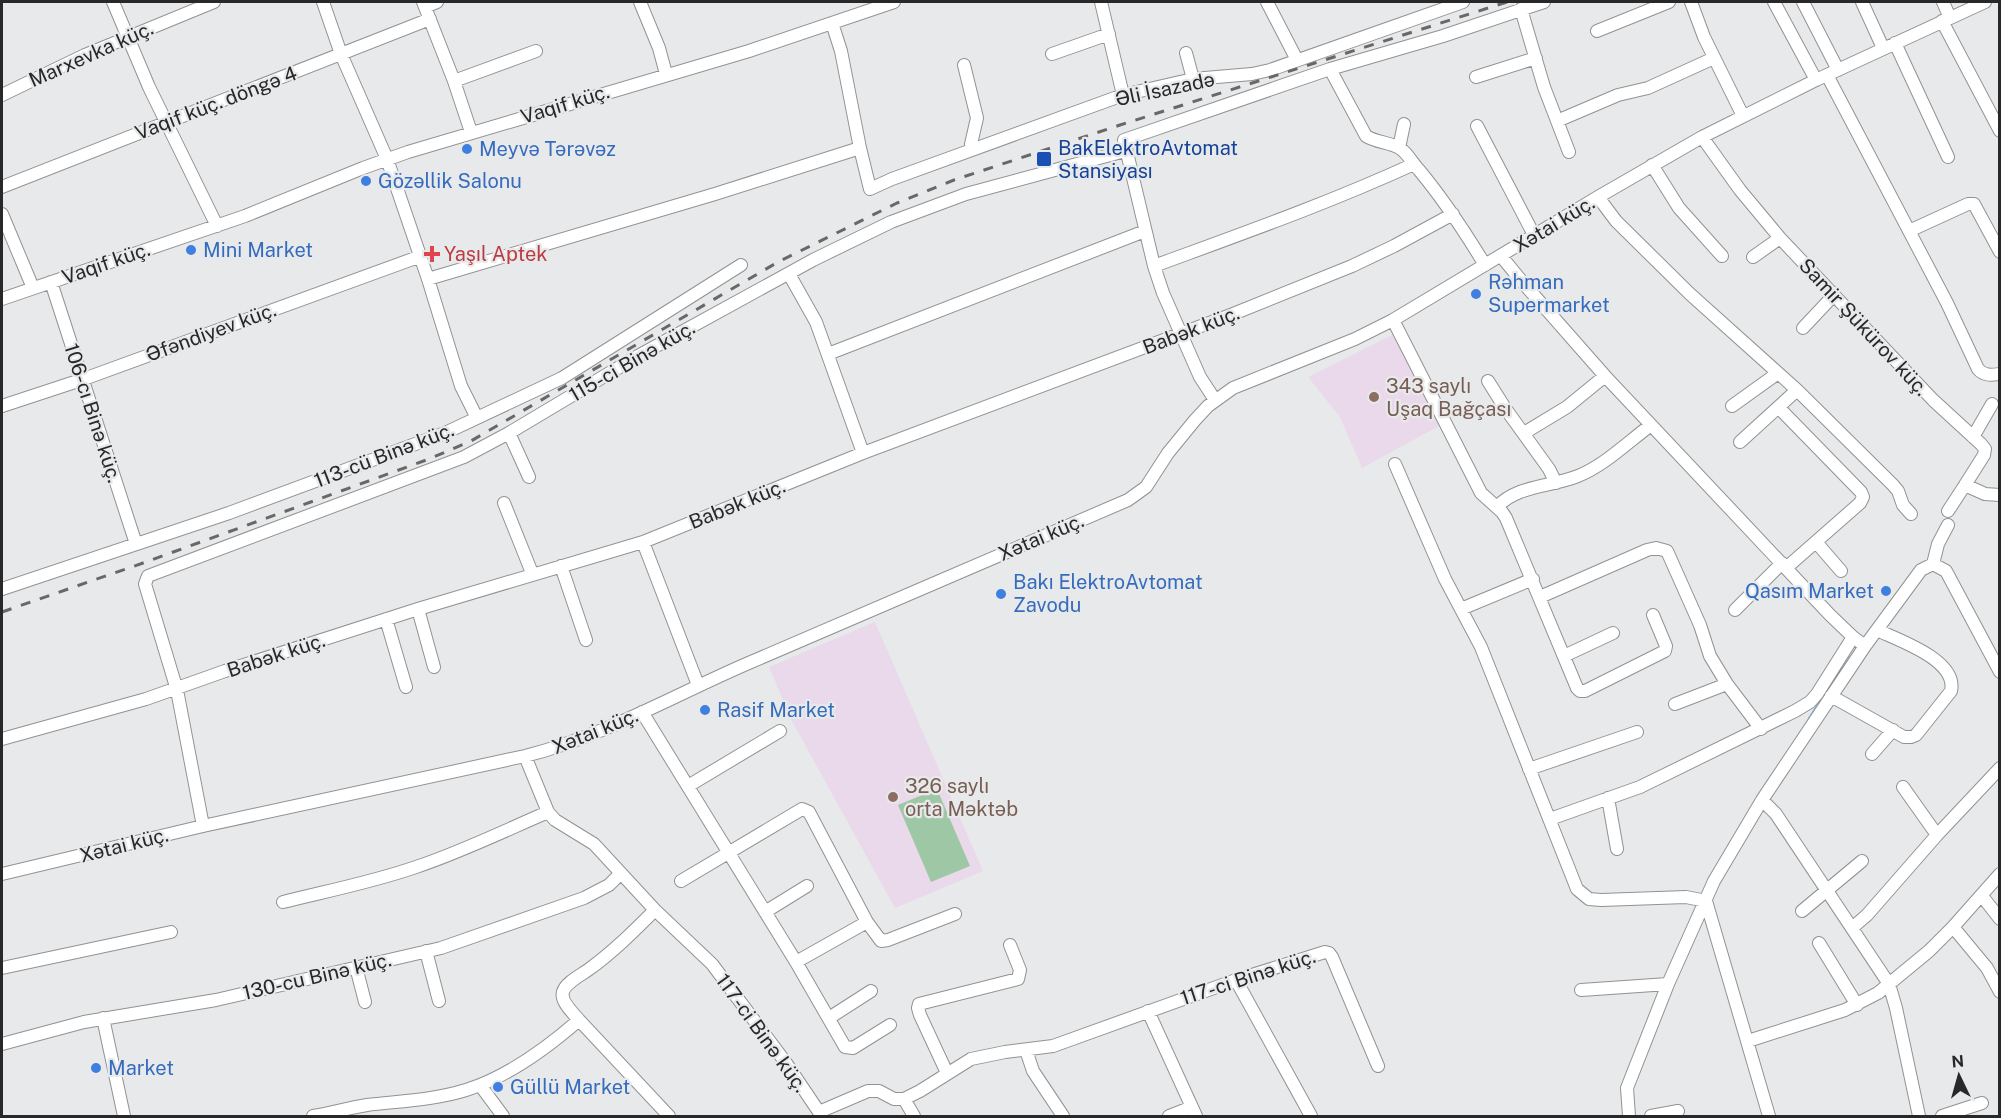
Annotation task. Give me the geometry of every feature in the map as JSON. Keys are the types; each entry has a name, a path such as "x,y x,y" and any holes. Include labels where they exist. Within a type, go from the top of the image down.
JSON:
{"street":[{"path":"113,2 217,226"},
{"name":"Marxevka küç.","path":"2,94 128,37 214,2"},
{"path":"322,2 340,54 387,159 421,256 461,386 477,418"},
{"name":"Vaqif küç. döngə 4","path":"2,188 340,54 437,2"},
{"path":"640,2 659,48 666,74"},
{"name":"Vaqif küç.","path":"2,298 217,226 387,159 471,132 749,51 894,2"},
{"path":"1101,2 1123,95"},
{"path":"1267,2 1297,60"},
{"name":"Əli İsazadə","path":"860,148 870,189 972,148 1123,95 1193,79 1252,74 1270,70 1463,2"},
{"path":"1215,400 1200,377 1154,266 1124,140 1330,69 1443,36 1544,2"},
{"path":"1597,31 1669,2"},
{"path":"1691,2 1714,58 1743,116"},
{"path":"1774,2 1827,75 1978,369 1982,374 2000,374"},
{"path":"1803,2 1827,75"},
{"path":"1862,2 1889,46 1948,157"},
{"path":"1943,2 1946,20 2000,131"},
{"name":"Xətai küç.","path":"2,874 203,826 525,756 575,742 698,685 1128,500 1146,487 1178,440 1195,420 1215,400 1233,388 1347,342 1393,320 1702,137 1827,75 1985,2"},
{"path":"426,9 471,132"},
{"path":"1521,9 1544,87 1569,152"},
{"path":"428,279 708,196 860,148 841,51 832,23"},
{"path":"1052,54 1109,34"},
{"path":"454,81 536,51"},
{"path":"1186,53 1193,79"},
{"path":"1476,77 1536,58"},
{"path":"1557,121 1618,95 1648,88 1714,58"},
{"path":"964,65 977,118 972,148"},
{"path":"1330,69 1366,136 1399,148 1453,214 1485,265"},
{"path":"1399,148 1404,124"},
{"path":"1478,126 1534,235"},
{"name":"Samir Şükürov küç.","path":"1702,137 1745,196 1780,238 1933,400 1973,437"},
{"name":"115-ci Binə küç.","path":"177,690 146,584 148,576 464,458 630,361 789,274 891,222 939,203 1125,151"},
{"path":"1154,266 1386,178 1413,164"},
{"path":"1652,165 1679,208 1722,256"},
{"path":"1598,197 1616,221 1690,294 1797,390 1898,490 1903,505 1911,514"},
{"path":"1909,231 1968,204 1974,204 2000,252"},
{"path":"2,214 33,288"},
{"name":"Babək küç.","path":"2,739 177,690 225,671 418,609 532,573 643,542 863,453 1181,334 1352,266 1453,214"},
{"path":"828,354 1145,231"},
{"path":"1753,257 1780,238"},
{"name":"Əfəndiyev küç.","path":"2,406 81,380 421,256"},
{"path":"1501,256 1650,425 1853,638 1865,646"},
{"name":"113-cü Binə küç.","path":"2,589 240,509 396,452 477,418 562,378 741,266"},
{"path":"789,274 816,322 863,453"},
{"name":"106-cı Binə küç.","path":"51,282 136,544"},
{"path":"1803,328 1834,296"},
{"path":"1393,320 1481,493 1506,518 1577,688 1585,691 1665,651 1666,646 1653,615"},
{"path":"1732,406 1778,373"},
{"path":"1524,433 1567,407 1605,376"},
{"path":"1488,381 1556,483"},
{"path":"1740,442 1797,390"},
{"path":"1948,511 1984,455 1984,449 1973,437 1992,404"},
{"path":"1735,610 1784,566 1816,542 1860,503 1863,497 1861,492 1779,408"},
{"path":"1497,507 1508,496 1518,492 1556,483 1593,469 1650,425"},
{"path":"509,433 529,477"},
{"path":"1395,464 1445,579 1481,647 1577,889 1589,899 1686,897 1706,901"},
{"path":"1965,485 1985,494 2000,495"},
{"path":"504,503 532,573"},
{"path":"1933,564 1938,544 1948,525"},
{"path":"643,542 698,685"},
{"path":"1816,542 1841,571"},
{"path":"1540,597 1647,550 1656,548 1667,551 1700,625 1707,650 1726,684 1761,729"},
{"path":"1629,1116 1627,1088 1668,984 1714,881 1762,800 1865,646 1920,570 1933,564"},
{"path":"1933,564 1946,571 2000,672"},
{"path":"561,566 586,640"},
{"path":"1461,609 1533,579"},
{"path":"418,609 434,667"},
{"path":"386,620 406,687"},
{"path":"1831,696 1904,737 1911,737 1916,735 1951,691 1953,687 1951,680 1944,667 1934,658 1877,630"},
{"path":"1564,656 1613,633"},
{"path":"1550,819 1655,780 1761,729 1810,702 1853,638"},
{"path":"1675,704 1726,684"},
{"path":"177,690 203,826"},
{"path":"642,712 796,962 845,1047 853,1048 890,1025"},
{"path":"1872,754 1893,730"},
{"path":"688,786 780,731"},
{"path":"1529,769 1637,732"},
{"name":"117-ci Binə küç.","path":"525,756 548,812 555,820 594,844 655,910 712,964 786,1063 820,1114 868,1092 879,1091 894,1099 904,1099 971,1059 1053,1046 1318,953 1329,953 1378,1066"},
{"path":"1852,928 1868,915 1937,835 2000,768"},
{"path":"1903,788 1937,835"},
{"path":"1608,798 1617,849"},
{"path":"1762,800 1776,814 1888,984 1896,1008 1918,1116"},
{"path":"681,880 797,811 806,810 878,938 885,941 955,914"},
{"path":"283,902 416,867 548,812"},
{"path":"1802,911 1862,861"},
{"name":"130-cu Binə küç.","path":"2,1044 103,1018 216,1000 426,951 584,898 609,885 621,873"},
{"path":"1748,1041 1857,1005 1878,993 1929,951 2000,874"},
{"path":"765,912 807,886"},
{"path":"1982,896 2000,919"},
{"path":"1706,901 1769,1116"},
{"path":"655,910 613,953 563,990 564,1000 579,1020 669,1116"},
{"path":"796,962 867,922"},
{"path":"1953,927 1987,968 2000,992"},
{"path":"2,969 171,932"},
{"path":"1819,943 1857,1005"},
{"path":"947,1073 920,1015 919,1004 1018,979 1020,970 1010,945"},
{"path":"426,951 439,1001"},
{"path":"356,967 365,1002"},
{"path":"1236,980 1311,1116"},
{"path":"1581,990 1668,984"},
{"path":"829,1018 871,991"},
{"path":"1148,1011 1194,1112 1169,1116"},
{"path":"103,1018 124,1116"},
{"path":"313,1116 349,1113 442,1096 480,1085 544,1049 579,1020"},
{"path":"1026,1050 1033,1071 1063,1116"},
{"path":"480,1085 503,1116"},
{"path":"904,1099 914,1116"},
{"path":"1942,1116 1982,1103"},
{"path":"1651,1116 1678,1111"}],"shaded area":[{"name":"343 saylı Uşaq Bağçası","path":"1394,334 1439,426 1362,468 1340,417 1308,377"},
{"name":"326 saylı orta Məktəb","path":"875,622 983,871 895,908 793,723 769,667"}],"green space":[{"path":"937,789 970,866 931,882 898,805"}],"waterway":[{"path":"1809,719 1848,656"}],"railway":[{"path":"2,612 429,459 471,441 778,262 897,203 954,180 1120,125 1507,2"}],"place":[{"name":"Meyvə Tərəvəz","path":"467,149"},
{"name":"BakElektroAvtomat Stansiyası","path":"1044,159"},
{"name":"Gözəllik Salonu","path":"366,181"},
{"name":"Mini Market","path":"191,250"},
{"name":"Yaşıl Aptek","path":"432,254"},
{"name":"Rəhman Supermarket","path":"1476,294"},
{"name":"343 saylı Uşaq Bağçası","path":"1374,397"},
{"name":"Qasım Market","path":"1886,591"},
{"name":"Bakı ElektroAvtomat Zavodu","path":"1001,594"},
{"name":"Rasif Market","path":"705,710"},
{"name":"326 saylı orta Məktəb","path":"893,797"},
{"name":"Market","path":"96,1068"},
{"name":"Güllü Market","path":"498,1087"}]}
